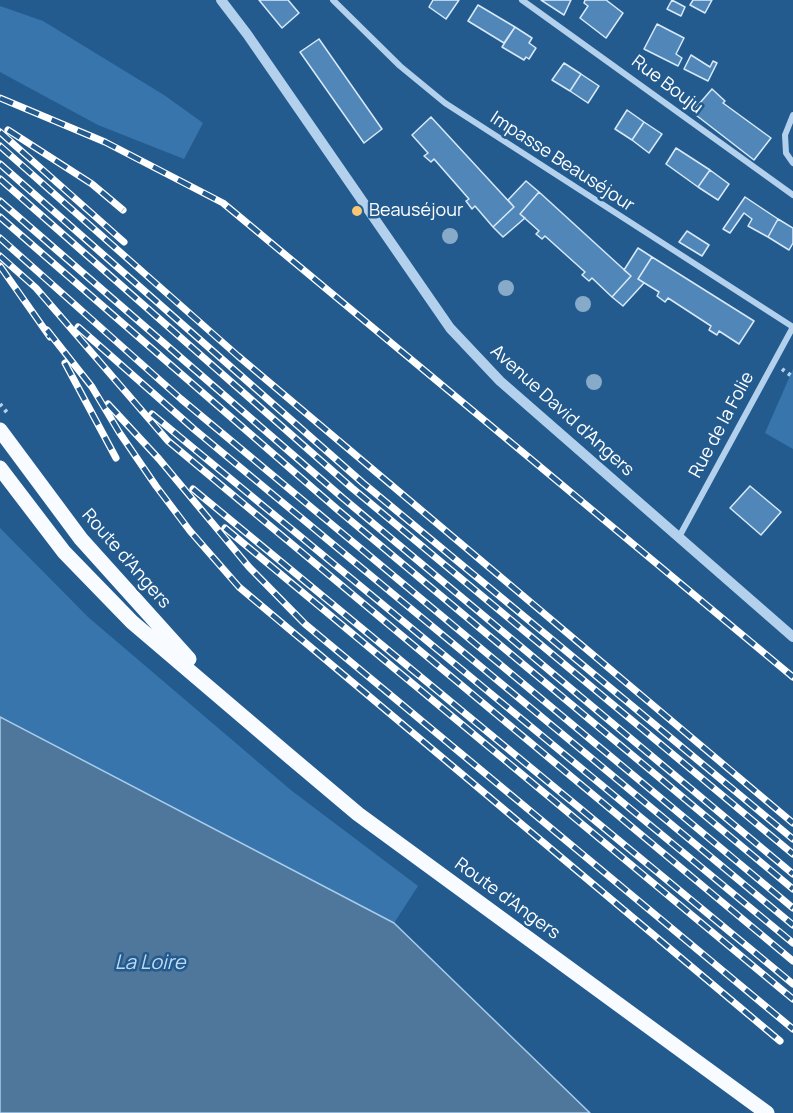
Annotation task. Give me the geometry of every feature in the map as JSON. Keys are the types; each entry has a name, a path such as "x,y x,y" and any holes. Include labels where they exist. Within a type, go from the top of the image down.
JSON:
{"main road":[{"name":"Route d'Angers","path":"0,430 88,547 232,706"},
{"name":"Route d'Angers","path":"0,468 43,527 86,576 132,622 358,814 766,1113"}],"street":[{"name":"Avenue David d'Angers","path":"220,0 247,34 450,328 500,381 793,637"},
{"name":"Impasse Beauséjour","path":"333,0 400,66 445,104 793,327"},
{"name":"Rue Bouju","path":"522,0 793,195"},
{"path":"793,115 785,135 786,153 793,163"},
{"name":"Rue de la Folie","path":"679,537 793,327"}],"shaded area":[{"path":"0,6 43,21 164,95 203,123 184,159 98,125 0,72"},
{"path":"793,369 793,449 765,433"},
{"path":"0,528 88,617 292,791 418,886 394,923 0,717"}],"water":[{"name":"La Loire","path":"0,717 394,923 590,1113 0,1113"}],"building":[{"path":"259,0 288,0 299,13 282,28"},
{"path":"433,0 459,0 446,19 429,7"},
{"path":"541,0 571,0 564,15"},
{"path":"585,0 606,0 623,13 606,38 580,18 588,6 584,3"},
{"path":"672,0 685,7 681,16 667,9"},
{"path":"693,0 712,0 705,13 690,5"},
{"path":"478,5 515,27 504,43 468,21"},
{"path":"657,24 684,38 676,54 682,58 678,66 644,49"},
{"path":"515,27 532,38 529,43 536,48 529,59 526,57 524,60 502,47"},
{"path":"319,39 382,129 364,143 300,52"},
{"path":"691,55 710,67 713,61 717,63 708,81 684,69"},
{"path":"564,63 581,74 570,91 552,80"},
{"path":"581,74 599,86 588,103 570,91"},
{"path":"712,89 725,101 723,103 771,138 754,160 692,112"},
{"path":"627,110 644,122 632,140 615,129"},
{"path":"431,117 514,207 493,227 475,206 472,209 466,201 469,199 434,159 431,162 424,156 428,153 412,135"},
{"path":"644,122 662,134 649,153 632,140"},
{"path":"676,148 710,170 698,187 666,164"},
{"path":"710,170 729,184 718,200 698,187"},
{"path":"526,181 539,192 520,214 525,218 503,237 493,227 514,207 508,200"},
{"path":"539,192 631,276 612,297 592,278 589,281 582,275 585,272 545,236 542,239 536,234 539,231 520,214"},
{"path":"745,197 778,219 768,237 748,226 752,219 744,213 730,233 723,229"},
{"path":"778,219 793,228 793,243 789,250 768,237"},
{"path":"687,231 709,245 702,256 679,242"},
{"path":"638,248 652,257 638,279 644,283 623,306 612,297 631,276 624,270"},
{"path":"652,257 754,321 739,344 719,331 717,335 709,330 711,326 668,298 665,302 657,296 659,292 638,279"},
{"path":"750,486 781,512 761,535 730,508"}],"railway":[{"path":"0,98 105,142 223,203 793,677"},
{"path":"8,130 92,184 123,210"},
{"path":"0,132 124,242"},
{"path":"0,146 238,356 793,823"},
{"path":"0,164 363,483 793,839"},
{"path":"0,179 352,488 793,854"},
{"path":"0,201 344,499 793,874"},
{"path":"0,217 338,510 793,889"},
{"path":"0,238 181,399 793,908"},
{"path":"0,256 36,288 168,441 793,961"},
{"path":"0,266 50,337"},
{"path":"78,327 195,430 793,925"},
{"path":"47,330 92,387 156,486 190,531 239,587 780,1041"},
{"path":"65,363 116,458"},
{"path":"108,404 159,459 249,567 305,624 793,1029"},
{"path":"152,414 793,943"},
{"path":"193,489 793,984"},
{"path":"225,528 793,999"}],"place":[{"name":"Beauséjour","path":"357,211"}]}
